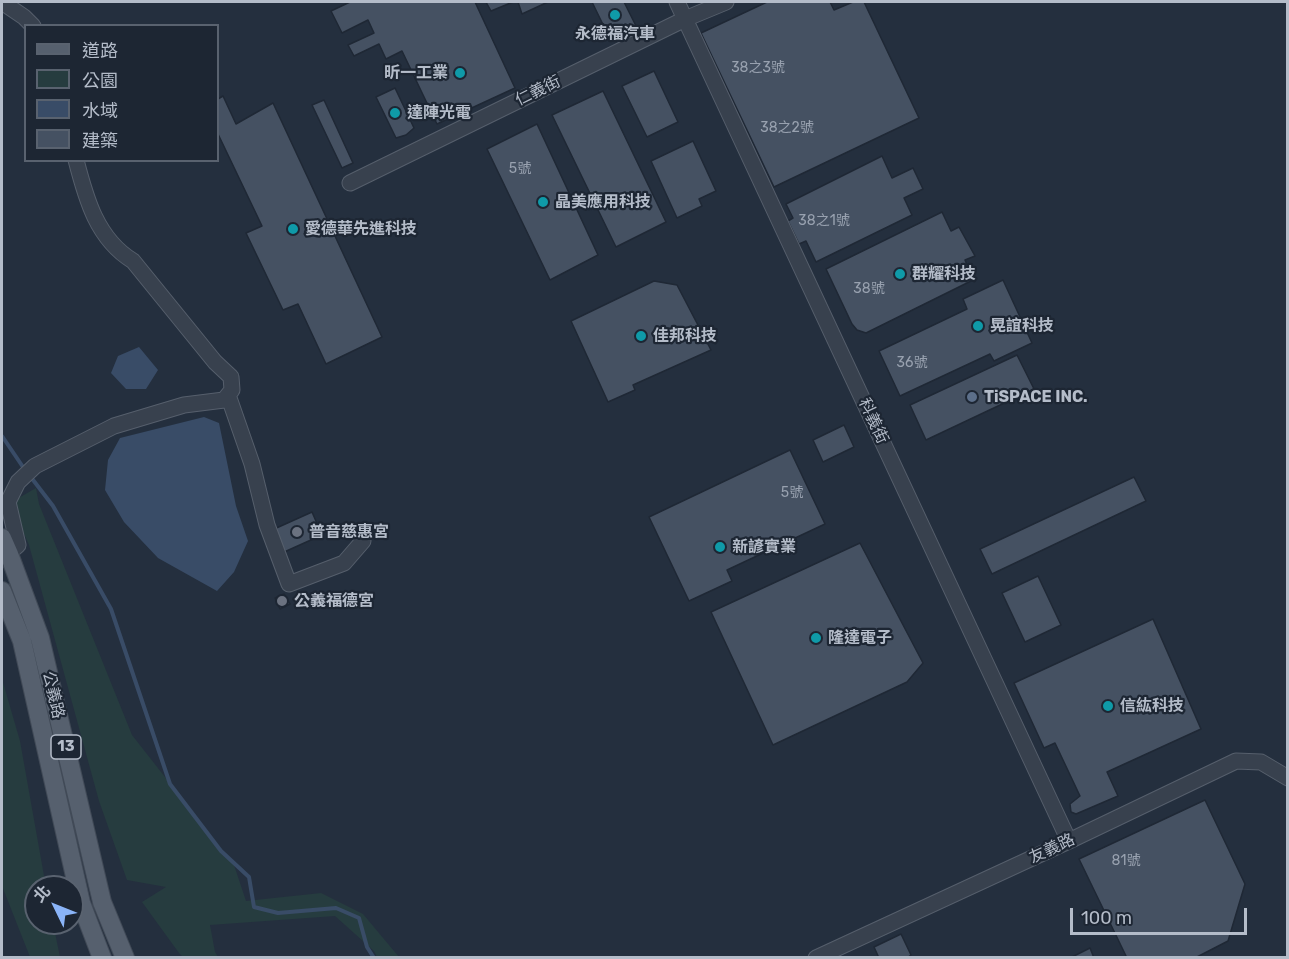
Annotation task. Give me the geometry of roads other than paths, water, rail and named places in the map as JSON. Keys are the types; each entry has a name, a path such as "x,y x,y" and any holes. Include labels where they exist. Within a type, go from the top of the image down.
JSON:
{"main road":[{"name":"公義路","path":"4,550 40,638 102,902 125,957"},
{"name":"公義路","path":"2,591 22,641 75,875"},
{"path":"84,903 102,902"},
{"name":"公義路","path":"84,911 102,957"}],"street":[{"path":"2,2 31,24"},
{"name":"科義街","path":"677,2 1069,841"},
{"name":"仁義街","path":"350,183 685,19 726,2"},
{"path":"4,550 18,545 8,502 18,482 35,466 114,426 184,405 224,400 232,390 231,376 215,362 133,261 120,253 107,239 87,200 77,162"},
{"path":"228,394 252,464 267,525 289,584 344,563 363,541"},
{"name":"友義路","path":"816,957 1069,841 1236,761 1261,762 1287,778"}],"water":[{"path":"139,347 158,370 146,389 126,389 111,373 118,356"},
{"path":"204,417 219,423 236,506 248,541 234,572 217,591 158,558 124,522 105,490 108,460 120,438"}],"waterway":[{"path":"2,436 25,470"},
{"path":"30,476 53,506 111,609 170,784 221,851 249,877 254,907 278,913 336,908 359,918 367,947 374,958"}],"place":[{"name":"永德福汽車","path":"615,15"},
{"name":"昕一工業","path":"460,73"},
{"name":"達陣光電","path":"395,113"},
{"name":"晶美應用科技","path":"543,202"},
{"name":"愛德華先進科技","path":"293,229"},
{"name":"群耀科技","path":"900,274"},
{"name":"晃誼科技","path":"978,326"},
{"name":"佳邦科技","path":"641,336"},
{"name":"TiSPACE INC.","path":"972,397"},
{"name":"普音慈惠宮","path":"297,532"},
{"name":"新諺實業","path":"720,547"},
{"name":"公義福德宮","path":"282,601"},
{"name":"隆達電子","path":"816,638"},
{"name":"信紘科技","path":"1108,706"}]}
